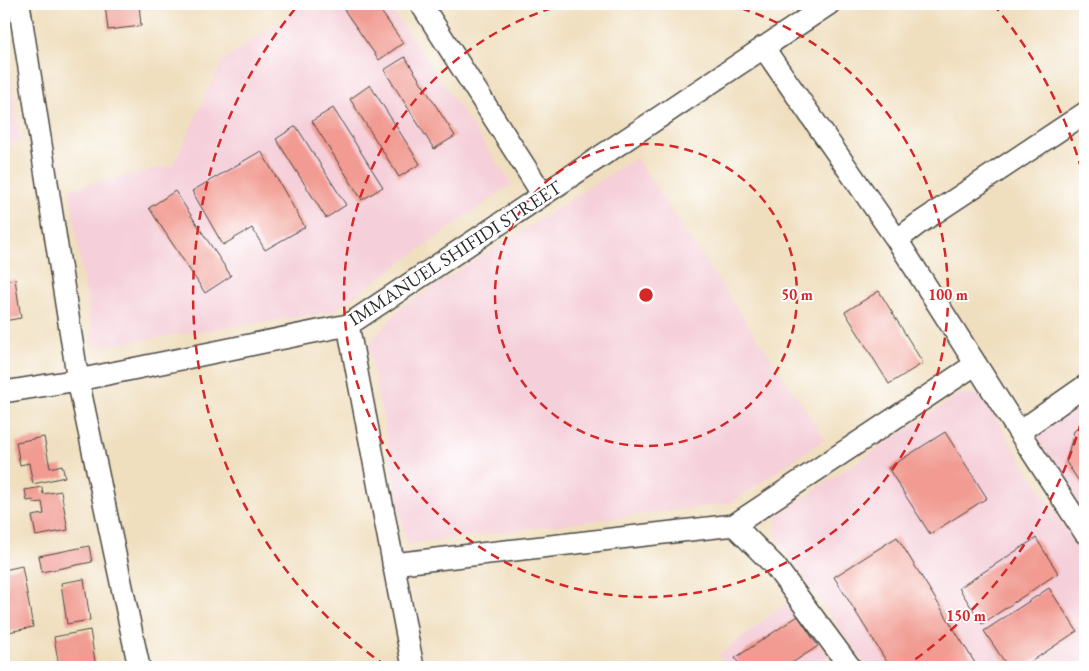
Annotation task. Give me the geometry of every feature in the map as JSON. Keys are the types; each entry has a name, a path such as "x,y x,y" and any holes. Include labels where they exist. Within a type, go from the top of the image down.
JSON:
{"street":[{"path":"19,4 78,380 139,667"},
{"path":"421,4 543,195"},
{"name":"IMMANUEL SHIFIDI STREET","path":"4,392 78,380 348,325 829,4"},
{"path":"763,47 898,240 1085,533"},
{"path":"898,240 926,219 1085,113"},
{"path":"348,325 413,667"},
{"path":"392,564 734,525 976,364"},
{"path":"1019,432 1085,386"},
{"path":"734,525 775,566 850,667"}],"shaded area":[{"path":"306,4 388,4 512,184 332,312 94,347 69,189 173,165 222,61"},
{"path":"4,31 21,143 4,145"},
{"path":"636,158 825,439 731,503 406,544 369,345 400,308"},
{"path":"960,394 981,395 1085,561 1085,659 1073,667 867,667 775,536 777,515"},
{"path":"1085,398 1085,514 1033,433"},
{"path":"789,601 836,667 726,667 719,655"}],"building":[{"path":"105,4 139,4 141,26 108,30"},
{"path":"340,4 376,4 403,43 379,60"},
{"path":"405,57 455,136 434,149 384,70"},
{"path":"370,85 420,164 399,177 350,99"},
{"path":"333,108 383,187 362,200 312,121"},
{"path":"296,126 346,205 326,218 276,139"},
{"path":"261,151 305,227 265,250 252,228 223,245 192,191"},
{"path":"175,191 231,276 205,293 149,208"},
{"path":"15,279 21,318 4,321 4,281"},
{"path":"879,291 923,363 889,384 845,312"},
{"path":"1085,423 1085,490 1066,462 1074,431"},
{"path":"945,432 987,498 930,534 888,468"},
{"path":"44,437 50,468 62,465 65,477 33,484 29,463 20,465 16,442"},
{"path":"42,487 43,494 61,491 68,530 36,536 32,516 44,514 42,502 34,503 33,500 27,501 25,490"},
{"path":"897,537 975,663 968,667 890,667 834,577"},
{"path":"1036,538 1058,573 982,624 959,588"},
{"path":"89,546 92,562 42,572 39,556"},
{"path":"22,566 33,627 4,633 4,570"},
{"path":"84,579 90,620 67,624 61,583"},
{"path":"1049,588 1077,631 1023,667 1008,667 984,631"},
{"path":"798,616 818,646 786,667 741,667 735,658"},
{"path":"90,630 96,667 59,667 54,637"}]}
